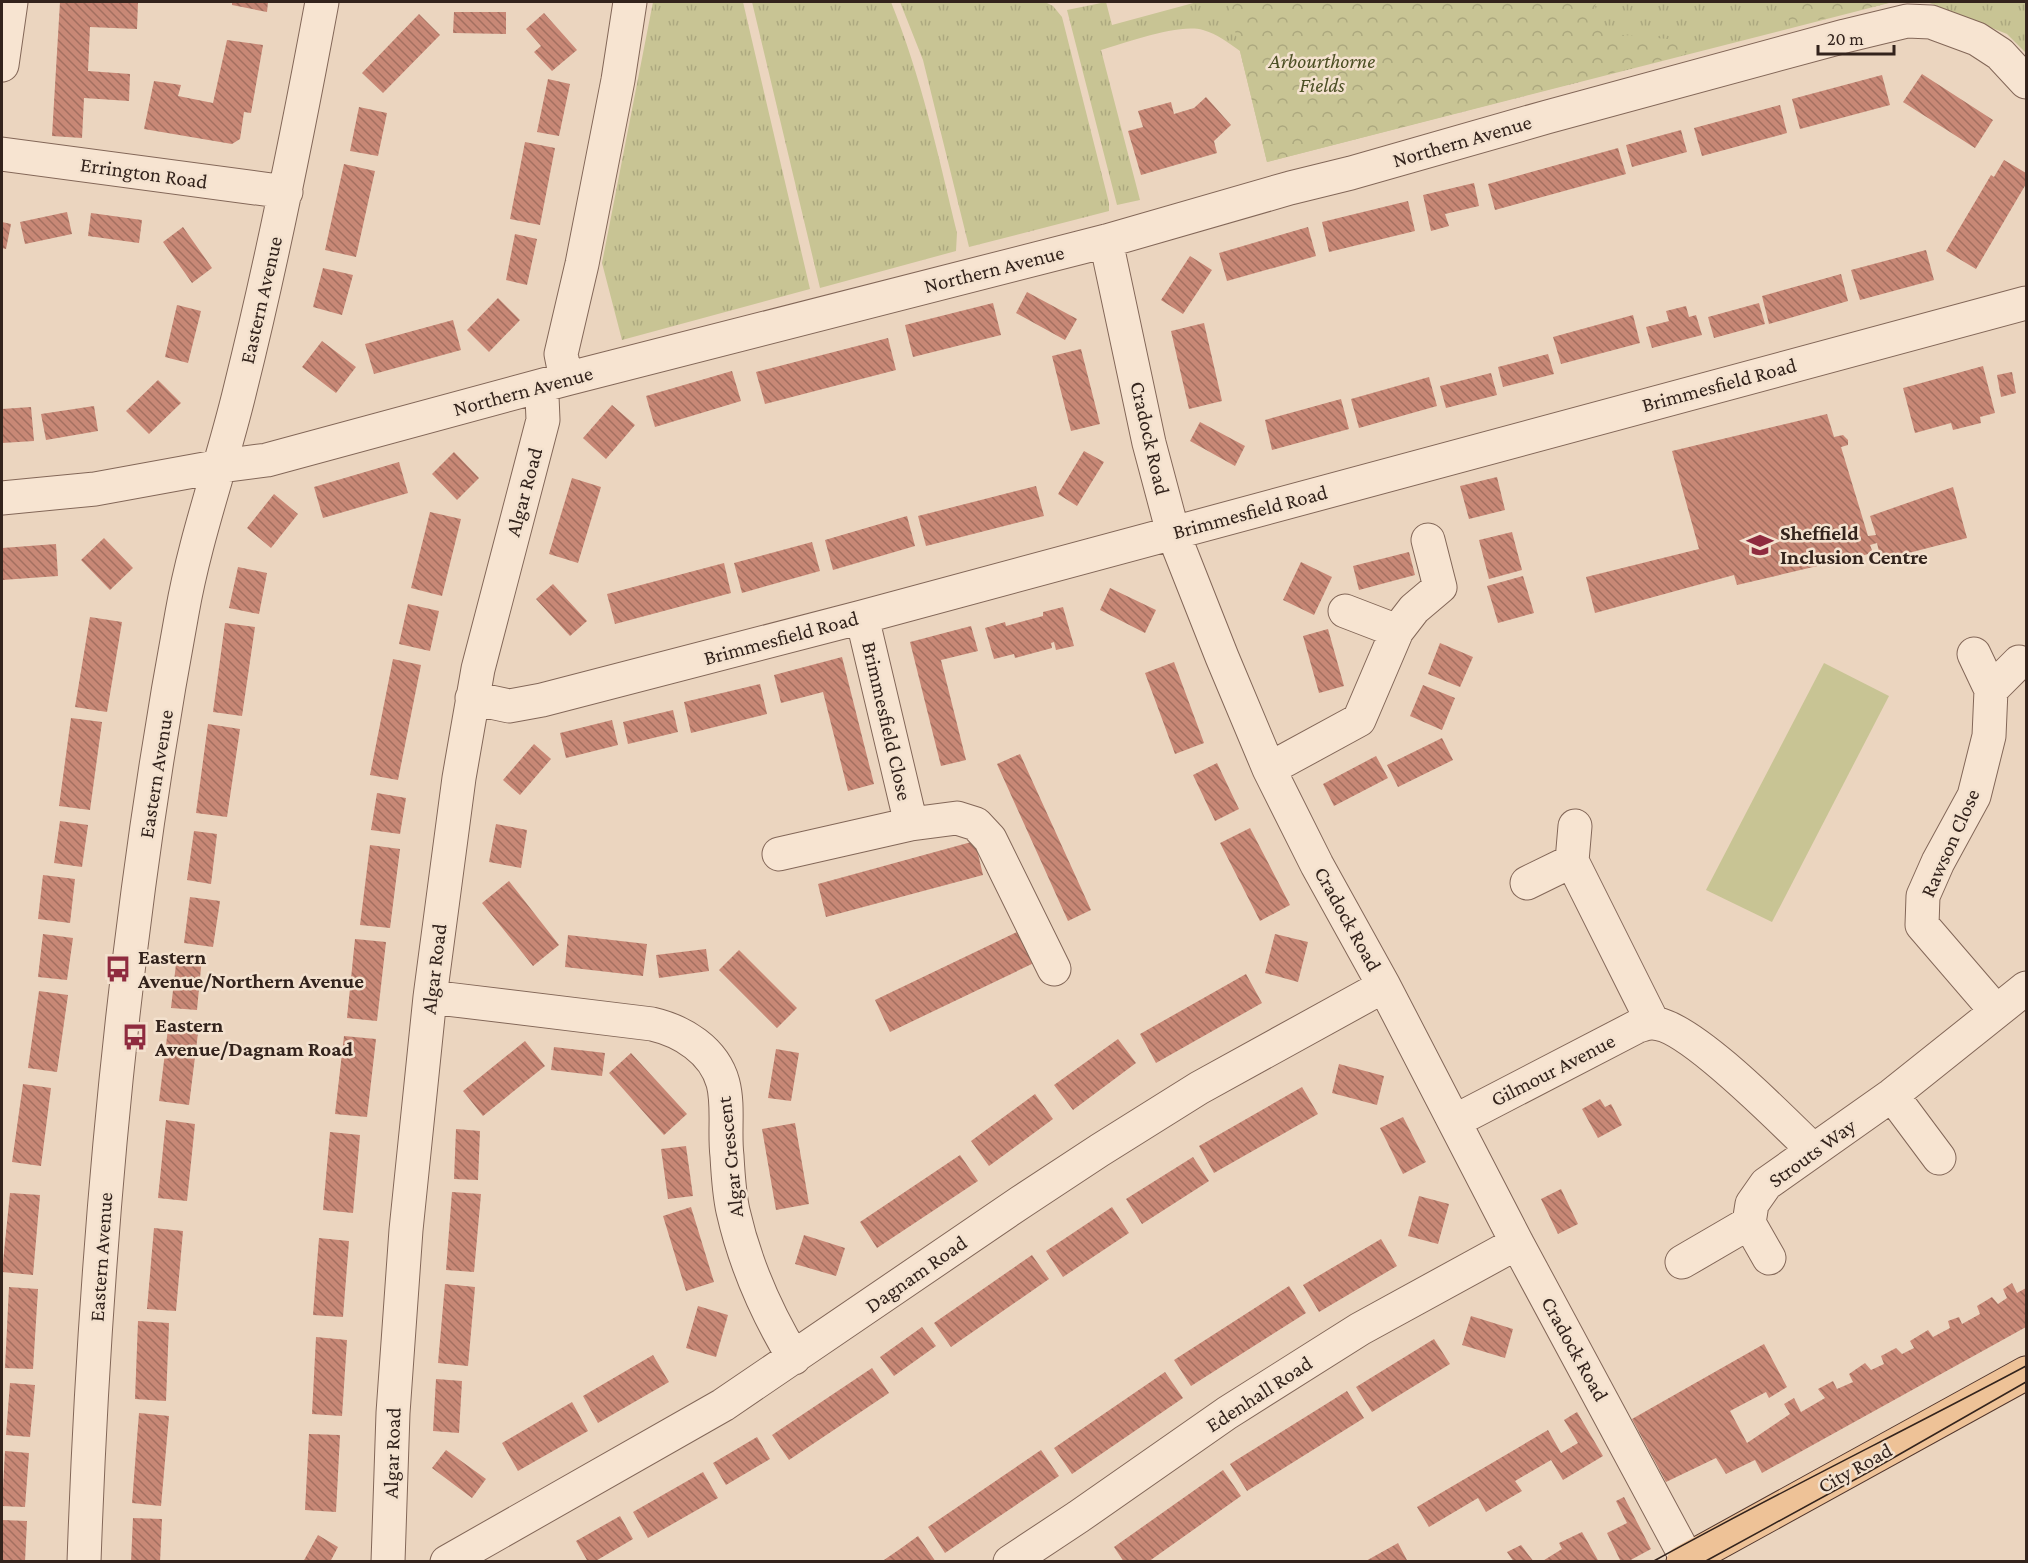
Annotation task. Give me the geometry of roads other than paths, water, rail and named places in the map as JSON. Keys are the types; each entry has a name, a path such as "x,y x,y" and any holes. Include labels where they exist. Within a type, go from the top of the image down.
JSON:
{"main road":[{"name":"City Road","path":"1685,1560 2026,1373"}],"street":[{"path":"2,65 11,2"},
{"name":"Eastern Avenue","path":"84,1562 96,1315 106,1182 147,824 182,610 263,298 286,192 322,2"},
{"name":"Algar Road","path":"388,1562 393,1413 403,1276 430,997 459,778 472,698 543,420 542,396 553,383 582,264 618,81 630,2"},
{"name":"Northern Avenue","path":"2,498 95,489 161,479 220,466 267,460 553,383 1106,241 1547,117 1907,21 1931,22 1977,39 2000,54 2026,82"},
{"name":"Errington Road","path":"2,154 286,192"},
{"name":"Cradock Road","path":"1106,241 1149,443 1173,533 1269,769 1317,865 1384,986 1517,1243 1611,1414 1685,1560"},
{"name":"Brimmesfield Road","path":"472,698 508,706 542,700 862,617 2026,303"},
{"path":"1269,769 1359,720 1397,632 1414,609 1440,587 1428,540"},
{"path":"1345,611 1397,632"},
{"name":"Brimmesfield Close","path":"862,617 911,824"},
{"name":"Rawson Close","path":"1974,654 1991,690 1989,736 1974,796 1938,862 1910,923 1996,1011"},
{"path":"1991,690 2019,662"},
{"name":"Brimmesfield Close","path":"779,854 911,824 957,818 976,824 990,839 1054,969"},
{"path":"1575,826 1572,861 1653,1023 1676,1031 1746,1084 1813,1150"},
{"path":"1527,883 1572,861"},
{"name":"Dagnam Road","path":"447,1562 723,1405 1110,1143 1199,1088 1384,986"},
{"name":"Strouts Way","path":"1749,1223 1752,1204 1766,1184 1892,1095 2026,988"},
{"name":"Algar Crescent","path":"430,997 652,1024 671,1029 694,1043 710,1059 723,1082 726,1152 732,1208 746,1260 766,1309 794,1358"},
{"name":"Gilmour Avenue","path":"1455,1121 1638,1026 1653,1023"},
{"path":"1892,1095 1940,1158"},
{"path":"1682,1262 1749,1223 1769,1258"},
{"name":"Edenhall Road","path":"1010,1562 1227,1413 1351,1335 1517,1243"}],"tram line":[{"path":"1652,1562 2026,1366"},
{"path":"1704,1562 2026,1382"}],"place":[{"name":"Sheffield Inclusion Centre","path":"1760,545"},
{"name":"Eastern Avenue/Northern Avenue","path":"118,969"},
{"name":"Eastern Avenue/Dagnam Road","path":"135,1037"}],"park label":[{"name":"Arbourthorne Fields","path":"1322,73"}]}
